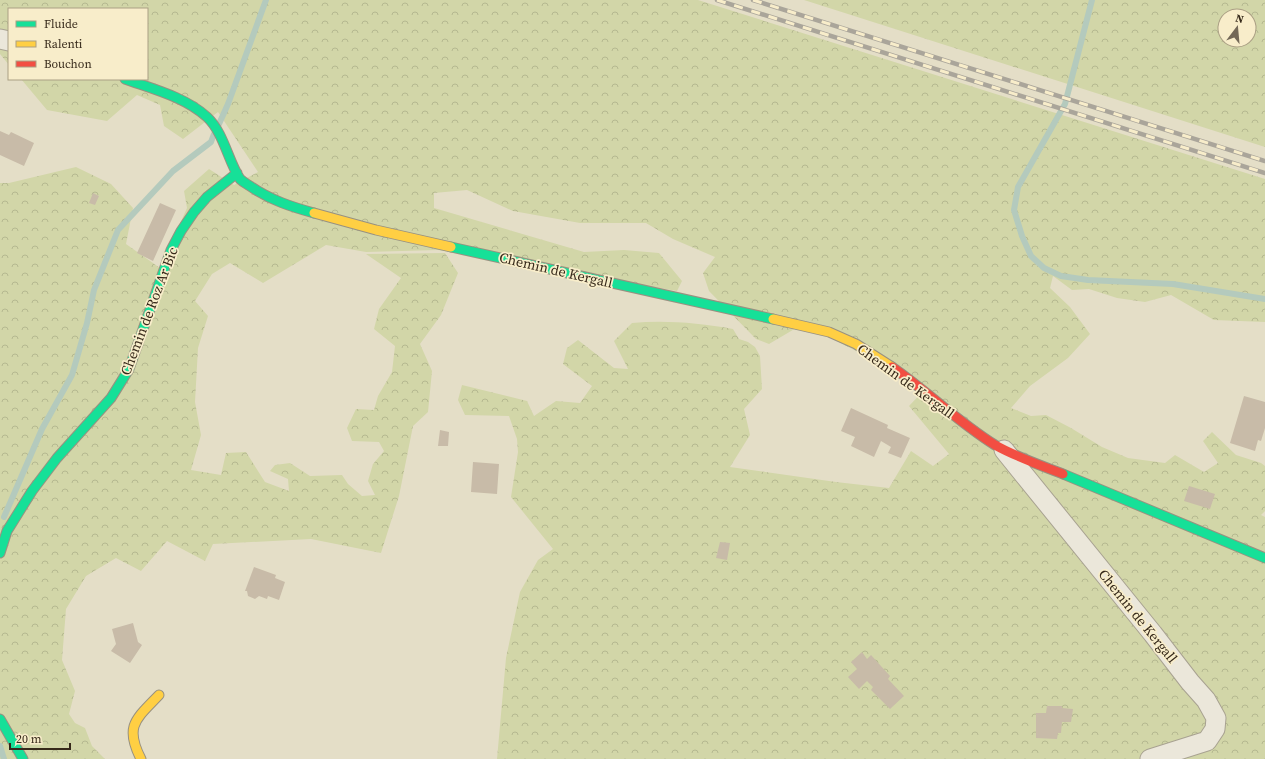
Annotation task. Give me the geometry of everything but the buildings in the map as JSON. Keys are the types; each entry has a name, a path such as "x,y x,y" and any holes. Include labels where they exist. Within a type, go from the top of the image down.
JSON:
{"street":[{"name":"Chemin de Kergall","path":"128,80 168,94 196,108 208,118 219,134 241,180 268,198 292,207 376,230 829,332 842,337 887,364 928,394 974,431 1004,450 1265,558"},
{"name":"Chemin de Roz Ar Bic","path":"0,553 7,531 32,491 57,458 111,398 128,369 171,250 181,231 194,212 207,197 237,173"},
{"name":"Chemin de Kergall","path":"1004,450 1206,700 1216,718 1215,729 1207,741 1150,759"},
{"path":"140,759 133,742 133,726 137,718 159,695"},
{"path":"0,719 23,759"}],"green space":[{"path":"0,0 698,0 1265,179 1265,322 1214,320 1171,295 1145,302 1117,298 1089,289 1072,290 1053,276 1050,288 1070,307 1090,334 1068,358 1030,386 1011,408 1031,416 1046,415 1102,447 1128,458 1165,463 1175,455 1204,472 1218,463 1203,441 1212,432 1236,455 1261,463 1265,466 1265,511 1261,515 1265,517 1265,759 497,759 506,658 520,592 538,560 553,549 511,497 518,452 517,439 509,416 465,415 458,400 462,385 527,401 534,416 556,401 580,403 592,386 563,364 567,348 578,340 614,368 628,369 614,341 632,323 670,322 720,327 733,329 739,339 748,342 755,347 760,356 762,389 744,409 750,435 730,467 889,488 911,451 933,466 949,454 909,406 927,387 803,324 769,344 756,339 709,291 703,273 715,257 673,239 646,223 580,223 513,211 467,190 434,193 434,208 584,252 624,250 659,253 682,281 677,291 438,250 366,252 326,245 263,283 230,263 212,274 195,301 208,316 198,348 195,402 201,435 191,470 221,475 226,453 246,452 265,482 289,491 288,479 270,471 275,465 290,463 310,476 342,475 348,484 362,496 375,495 368,481 373,464 384,451 379,442 352,441 347,428 356,409 374,410 378,396 392,372 395,346 374,329 379,309 401,278 366,254 445,253 458,273 441,315 420,344 432,371 428,412 413,426 399,496 381,553 311,539 213,544 205,561 167,541 141,571 116,558 86,576 66,609 62,660 75,691 69,714 75,723 85,728 92,746 105,759 0,759 0,183 9,183 76,167 111,184 133,208 126,244 160,268 187,208 184,191 209,169 234,185 258,172 218,112 183,139 164,126 160,105 137,95 107,121 47,110 22,80 148,80 148,8 8,8 8,64 0,54"},
{"path":"804,0 1265,0 1265,147"}],"waterway":[{"path":"219,124 228,104 266,0"},
{"path":"1092,0 1065,104 1018,187 1014,210 1022,236 1031,256 1044,268 1061,276 1088,280 1173,284 1265,299"},
{"path":"4,517 42,429 72,375 87,323 94,290 118,230 173,171 211,142 214,134"},
{"path":"0,746 4,759"}],"railway":[{"path":"717,0 1265,173"},
{"path":"753,0 1265,161"}],"traffic: fast":[{"path":"128,80 168,94 198,110 207,117 218,131 241,180 273,199 289,206 314,213"},
{"path":"0,553 7,531 32,491 57,458 111,398 129,369 171,250 181,231 194,212 207,197 237,173"},
{"path":"451,247 773,319"},
{"path":"1063,474 1265,558"},
{"path":"0,719 23,759"}],"traffic: slow":[{"path":"314,213 376,230 451,247"},
{"path":"773,319 829,332 856,344 892,367"},
{"path":"141,759 133,738 133,731 135,724 144,710 159,695"}],"traffic: jam":[{"path":"892,367 981,436 995,445 1020,457 1063,474"}]}
